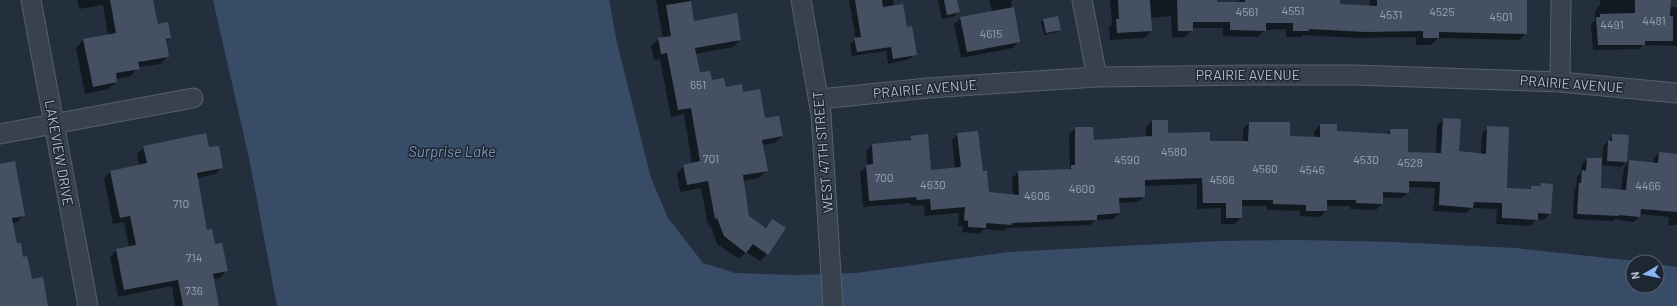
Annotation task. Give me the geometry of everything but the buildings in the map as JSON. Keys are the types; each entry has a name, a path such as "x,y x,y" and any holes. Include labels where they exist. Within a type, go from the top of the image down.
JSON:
{"street":[{"name":"LAKEVIEW DRIVE","path":"31,0 88,306"},
{"name":"WEST 47TH STREET","path":"801,0 820,99 833,306"},
{"path":"1082,0 1097,77"},
{"path":"1560,82 1561,0"},
{"name":"PRAIRIE AVENUE","path":"820,99 928,88 1097,77 1241,75 1354,75 1560,82 1677,93"},
{"path":"0,134 193,98"}],"water":[{"name":"Surprise Lake","path":"213,0 609,0 617,43 651,178 668,218 703,263 735,273 795,275 856,273 1008,252 1220,241 1298,240 1394,242 1515,248 1625,260 1625,294 1665,294 1665,265 1677,267 1677,306 277,306 249,158"}]}
